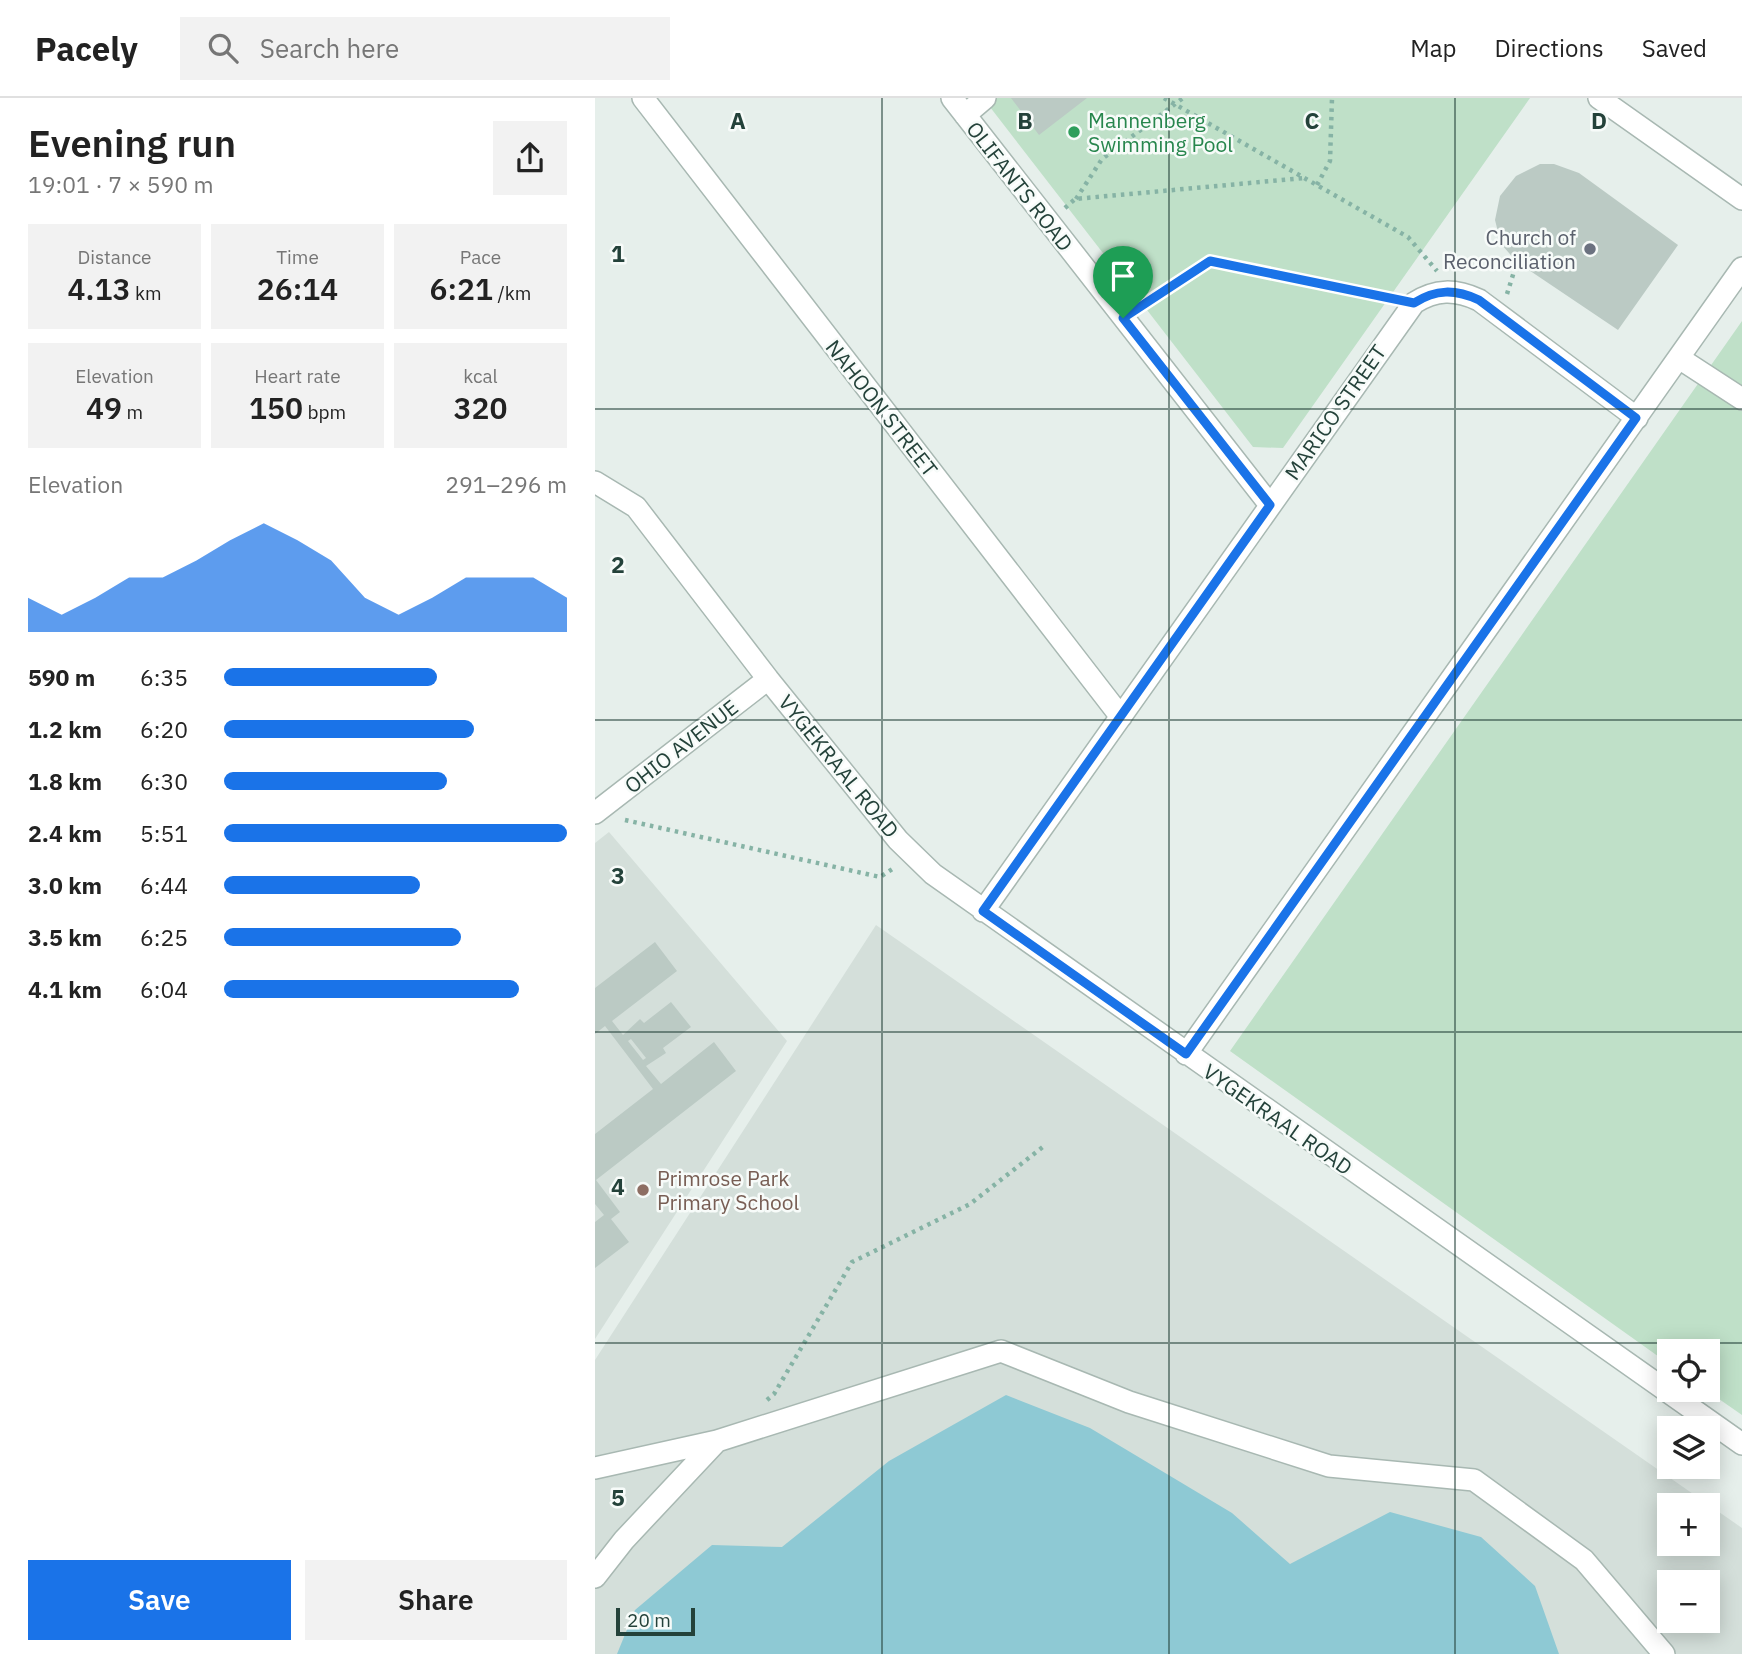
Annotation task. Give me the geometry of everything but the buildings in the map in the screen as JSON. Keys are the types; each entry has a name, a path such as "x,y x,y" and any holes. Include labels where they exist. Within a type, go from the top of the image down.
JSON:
{"street":[{"name":"NAHOON STREET","path":"643,98 1121,717"},
{"path":"958,106 985,98"},
{"path":"1599,98 1742,199"},
{"name":"OLIFANTS ROAD","path":"958,106 1270,505"},
{"path":"1186,1054 1742,268"},
{"path":"1414,303 1434,293 1454,291 1479,300 1636,418"},
{"name":"MARICO STREET","path":"983,911 1414,303"},
{"path":"1679,358 1742,399"},
{"name":"VYGEKRAAL ROAD","path":"595,482 636,507 768,679 913,856 983,911 1742,1444"},
{"name":"OHIO AVENUE","path":"595,813 768,679"},
{"path":"595,1468 717,1440 1001,1351 1129,1402 1329,1466 1474,1480 1584,1560 1664,1654"},
{"path":"595,1577 624,1540 717,1440"}],"path":[{"path":"1164,98 1408,237 1454,291"},
{"path":"1048,222 1075,199 1102,159 1183,98"},
{"path":"1317,185 1330,162 1332,98"},
{"path":"1075,199 1304,178"},
{"path":"1123,318 1210,261 1414,303"},
{"path":"1494,311 1511,288 1517,261"},
{"path":"615,822 625,820 880,877 913,856"},
{"path":"765,1401 774,1394 852,1262 970,1204 1044,1146"}],"shaded area":[{"name":"Primrose Park Primary School","path":"609,832 787,1041 595,1339 595,843"},
{"path":"876,925 1657,1469 1657,1479 1672,1479 1692,1493 1657,1493 1657,1556 1720,1556 1720,1513 1742,1528 1742,1654 595,1654 595,1360"}],"green space":[{"path":"983,98 1530,98 1283,448 1253,447"},
{"path":"1742,321 1742,1415 1720,1400 1720,1339 1657,1339 1657,1355 1230,1051"}],"water":[{"path":"1006,1395 1090,1428 1232,1513 1290,1564 1390,1512 1481,1537 1535,1586 1559,1654 617,1654 635,1610 712,1545 782,1547 889,1461"}],"place":[{"name":"Mannenberg Swimming Pool","path":"1074,132"},
{"name":"Church of Reconciliation","path":"1590,249"},
{"name":"Primrose Park Primary School","path":"643,1190"}],"route":[{"path":"1210,261 1414,303 1434,293 1454,291 1479,300 1636,418 1186,1054 983,911 1270,505 1123,318 1210,261"}]}
